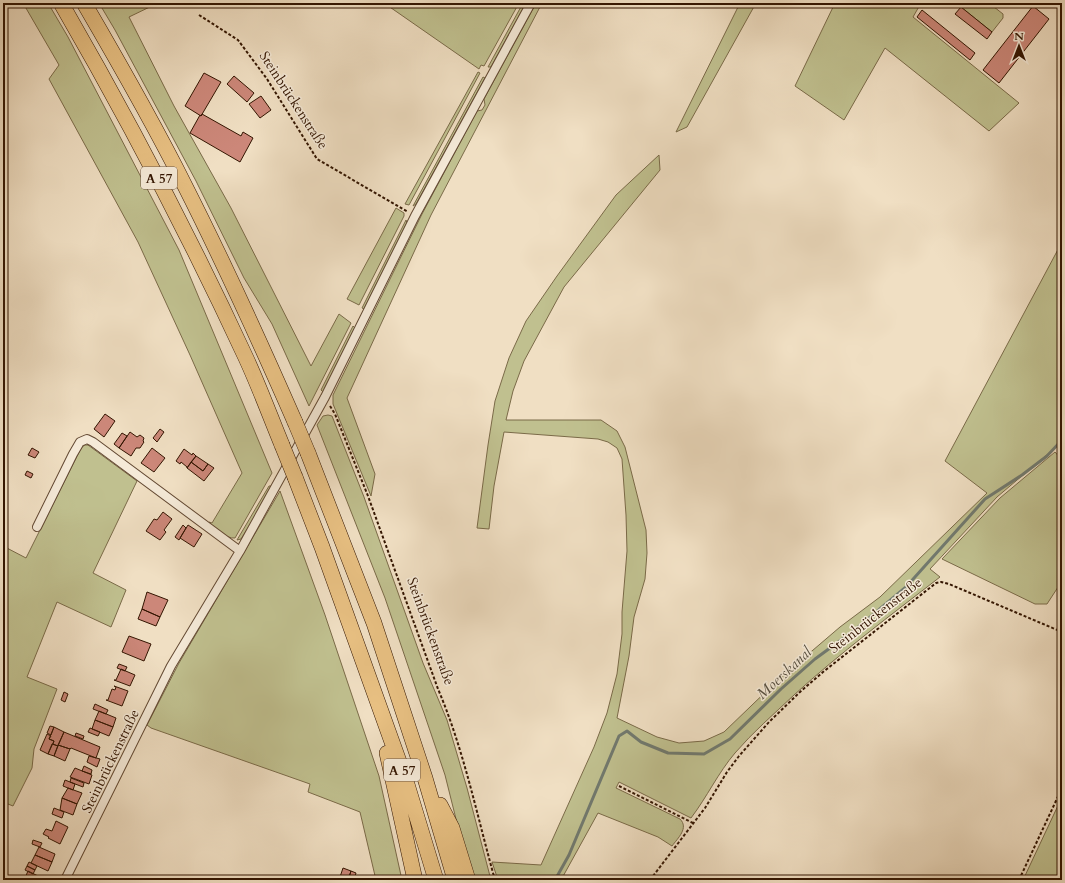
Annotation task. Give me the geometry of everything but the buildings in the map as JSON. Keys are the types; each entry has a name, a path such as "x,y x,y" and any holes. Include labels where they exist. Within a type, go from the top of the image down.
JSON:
{"highway":[{"name":"A 57","path":"61,3 107,82 168,196 246,359 322,546 406,782 436,880"},
{"name":"A 57","path":"84,3 123,70 184,185 252,324 295,422 374,623 425,778 455,880"},
{"path":"363,661 368,690 390,763 416,880"},
{"path":"425,778 452,828 468,880"}],"street":[{"name":"Steinbrückenstraße","path":"65,880 171,666 240,551 325,397 415,216 531,3"},
{"path":"37,527 77,448 82,440 87,439 240,551"}],"path":[{"name":"Steinbrückenstraße","path":"198,15 238,40 267,79 317,159 415,216"},
{"name":"Steinbrückenstraße","path":"325,397 335,414 368,496 438,689 451,719 494,880"},
{"name":"Steinbrückenstraße","path":"650,880 705,808 727,772 739,756 770,722 800,692 823,672 936,583 941,582 949,584 1062,632"},
{"path":"619,786 693,823"},
{"path":"1019,880 1062,788"}],"green space":[{"path":"23,3 48,3 68,37 179,250 272,473 235,538 224,535 208,523 212,523 242,473 138,242 49,79 59,65"},
{"path":"99,3 158,3 129,17 174,106 231,208 311,366 339,314 351,323 309,406 272,324 244,278 196,181"},
{"path":"384,3 519,3 484,66 481,65 479,69"},
{"path":"523,3 526,3 491,67 488,67"},
{"path":"740,3 756,3 687,127 676,132"},
{"path":"835,3 921,3 913,17 1019,103 989,131 885,48 844,120 795,86"},
{"path":"964,3 989,3 1003,14 1003,18 992,32 961,7"},
{"path":"535,5 541,5 431,215 347,398 375,474 371,496 333,404 333,395 422,214 477,111 482,110 485,105 484,99"},
{"path":"478,72 480,73 409,205 405,204"},
{"path":"483,77 485,78 416,204 413,206"},
{"path":"659,155 660,170 564,287 524,361 513,391 506,420 601,420 617,431 625,447 646,530 647,553 645,579 634,617 629,656 617,718 657,737 679,743 704,741 724,732 778,680 840,627 880,597 987,493 945,461 1062,242 1062,442 997,497 930,569 940,577 829,664 749,738 729,761 691,818 619,782 616,788 680,819 683,826 682,833 672,846 658,837 598,813 561,880 498,880 492,862 541,865 594,747 607,713 617,674 622,634 622,612 627,551 622,459 617,448 608,442 598,439 504,432 494,486 489,529 477,528 495,401 509,358 526,321 616,195"},
{"path":"396,208 404,213 404,216 359,305 347,299"},
{"path":"406,220 407,223 364,309 362,308"},
{"path":"353,326 355,328 323,392 321,390"},
{"path":"323,416 332,416 364,497 423,663 447,720 467,788 491,880 475,880 456,819 445,775 385,598 317,425"},
{"path":"88,445 137,481 93,573 126,590 111,627 57,602 27,677 57,689 34,749 32,768 13,806 3,802 3,546 26,558 77,456 82,447"},
{"path":"1055,452 1062,460 1062,581 1047,604 1035,604 942,559 1000,498"},
{"path":"269,486 271,486 257,515 241,539 237,540"},
{"path":"280,491 325,615 379,776 402,880 376,880 360,812 308,792 310,784 151,728 147,725 179,663"},
{"path":"1062,797 1062,880 1023,880"}],"waterway":[{"name":"Moerskanal","path":"555,880 569,855 619,736 627,731 641,742 668,753 704,754 730,739 781,689 815,659 856,629 906,587 985,499 1022,475 1047,456 1062,440"}]}
